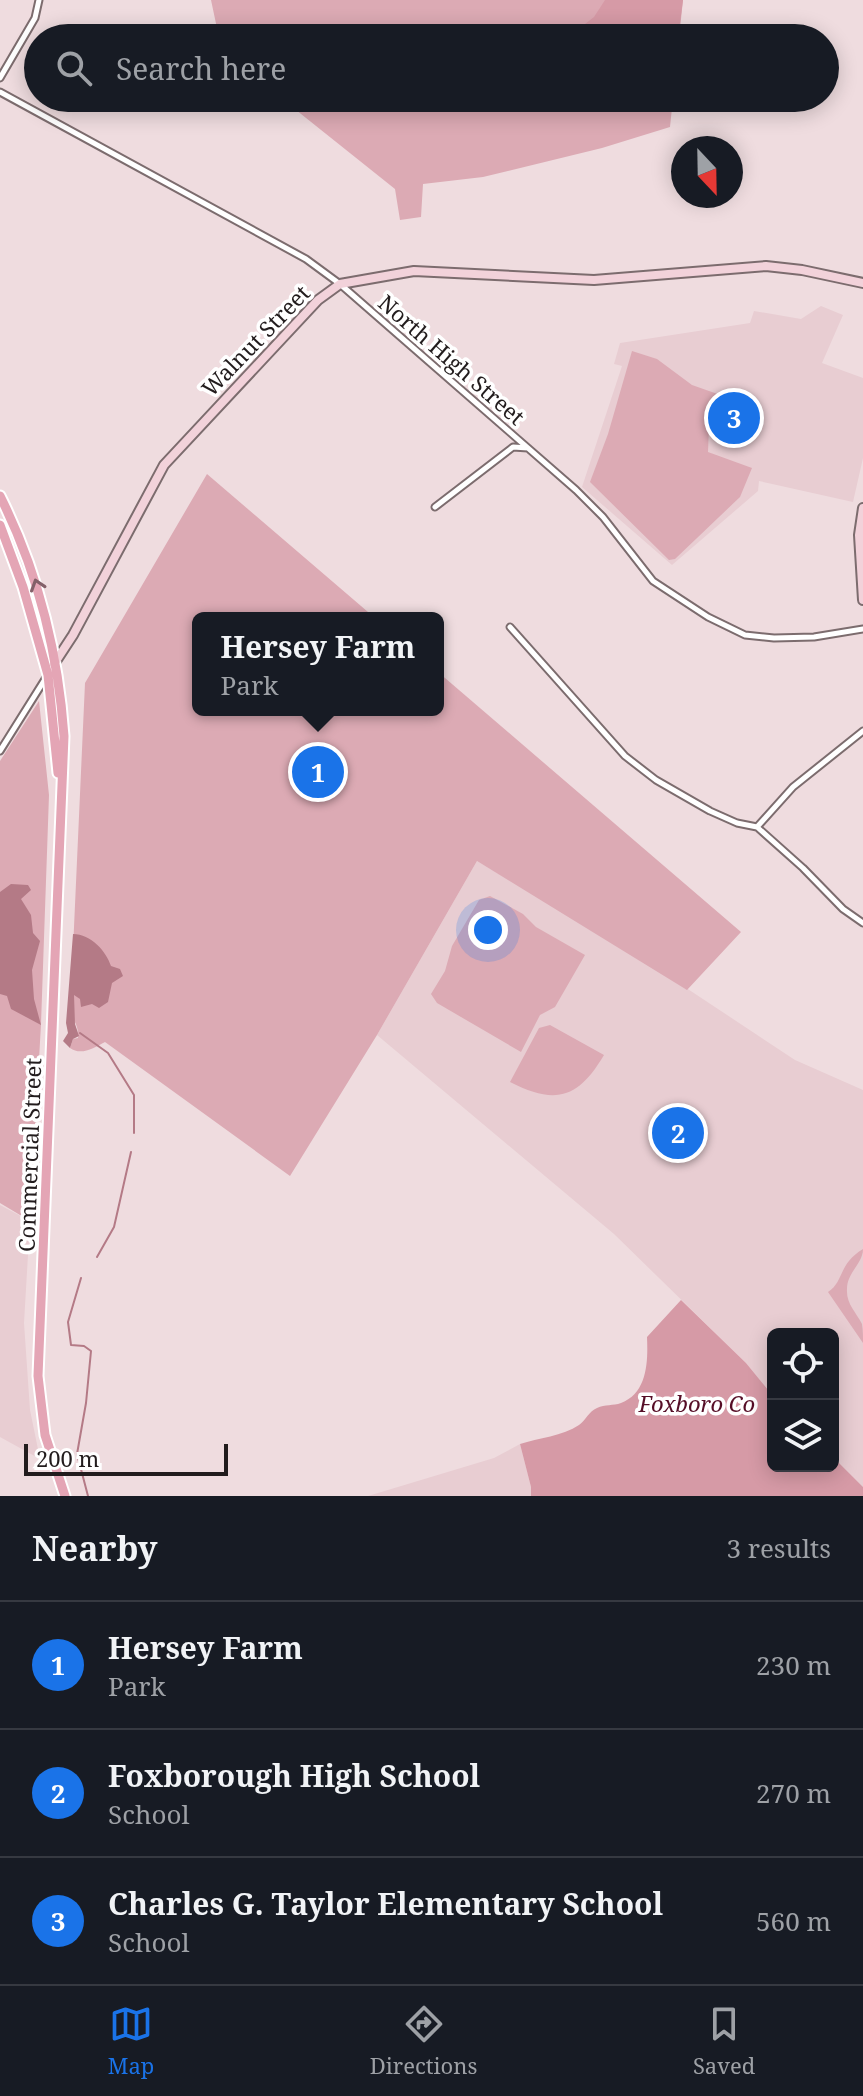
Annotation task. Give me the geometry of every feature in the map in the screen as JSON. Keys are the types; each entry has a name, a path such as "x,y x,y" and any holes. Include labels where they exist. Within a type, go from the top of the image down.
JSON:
{"main road":[{"name":"Commercial Street","path":"0,496 35,579 56,660 64,736 38,1376 45,1435 65,1496"},
{"name":"Commercial Street","path":"0,525 23,587 48,675 61,812"}],"street":[{"path":"32,24 39,0"},
{"path":"0,78 24,37"},
{"name":"North High Street","path":"0,92 24,105"},
{"name":"North High Street","path":"37,112 306,259 340,284 529,448 603,517 653,581 708,617 745,635 774,638 814,637 863,629"},
{"name":"Walnut Street","path":"0,751 73,635 167,460 318,300 340,284 414,271 594,280 766,266 863,283"},
{"path":"435,507 513,447 529,448"},
{"path":"863,508 859,535 863,600"},
{"path":"510,627 625,756 656,780 710,811 737,823 757,827 843,909 863,923"},
{"path":"757,827 793,787 863,731"}],"shaded area":[{"path":"211,0 683,0 680,24 216,24"},
{"path":"299,112 672,112 670,127 602,148 483,177 423,184 421,217 400,220 395,189"},
{"path":"821,306 843,315 822,363 863,378 863,458 853,502 759,481 758,491 672,565 582,487 622,366 614,364 620,343 750,323 754,311 801,319"},
{"path":"632,351 657,359 692,385 726,397 723,407 714,403 710,418 719,421 717,428 709,426 708,452 752,468 740,497 675,559 669,560 590,482 608,434"},
{"path":"207,474 368,612 192,612 192,716 444,716 444,677 741,932 687,990 477,861 377,1035 290,1176 105,1042 83,1051 70,1048 73,1039 78,1038 70,1016 85,683"},
{"path":"39,701 49,795 30,1221 0,1203 0,761"},
{"path":"477,861 644,960 795,1060 863,1090 863,1487 839,1463 839,1328 767,1328 767,1389 746,1363 614,1234 377,1035"},
{"path":"11,884 28,885 31,890 21,899 31,915 33,933 40,941 32,970 34,999 41,1025 11,1009 7,996 0,994 0,892"},
{"path":"490,896 585,955 555,1007 540,1015 521,1052 437,1003 431,994 445,971 452,946 479,900"},
{"path":"73,934 97,944 111,966 120,969 123,976 112,983 108,1002 99,1008 92,1004 81,1007 80,999 74,995 75,1024 79,1036 73,1039 70,1048 63,1041 68,1033 66,1023"},
{"path":"550,1025 604,1055 585,1081 564,1094 540,1094 510,1082 539,1028"},
{"path":"0,1205 30,1221 24,1323 30,1410 40,1459 0,1437"},
{"path":"863,1249 848,1283 847,1294 862,1324 863,1343 828,1292 837,1283 849,1261"},
{"path":"520,1444 531,1496 368,1496 494,1458"}],"green space":[{"path":"605,0 683,0 680,24 585,24 594,17"},
{"name":"Foxboro Co","path":"681,1300 746,1363 767,1389 767,1472 839,1472 839,1463 863,1487 863,1496 531,1496 520,1444 566,1432 579,1425 594,1409 630,1398 637,1392 644,1375 647,1337"}],"waterway":[{"path":"80,1033 108,1053 134,1095 134,1133"},
{"path":"97,1257 114,1227 131,1152"},
{"path":"81,1278 68,1322 71,1345 84,1346 91,1351 77,1454 88,1496"}],"place":[{"name":"Charles G. Taylor Elementary School","path":"734,418"},
{"name":"Hersey Farm","path":"318,772"},
{"name":"Foxborough High School","path":"678,1133"}]}
